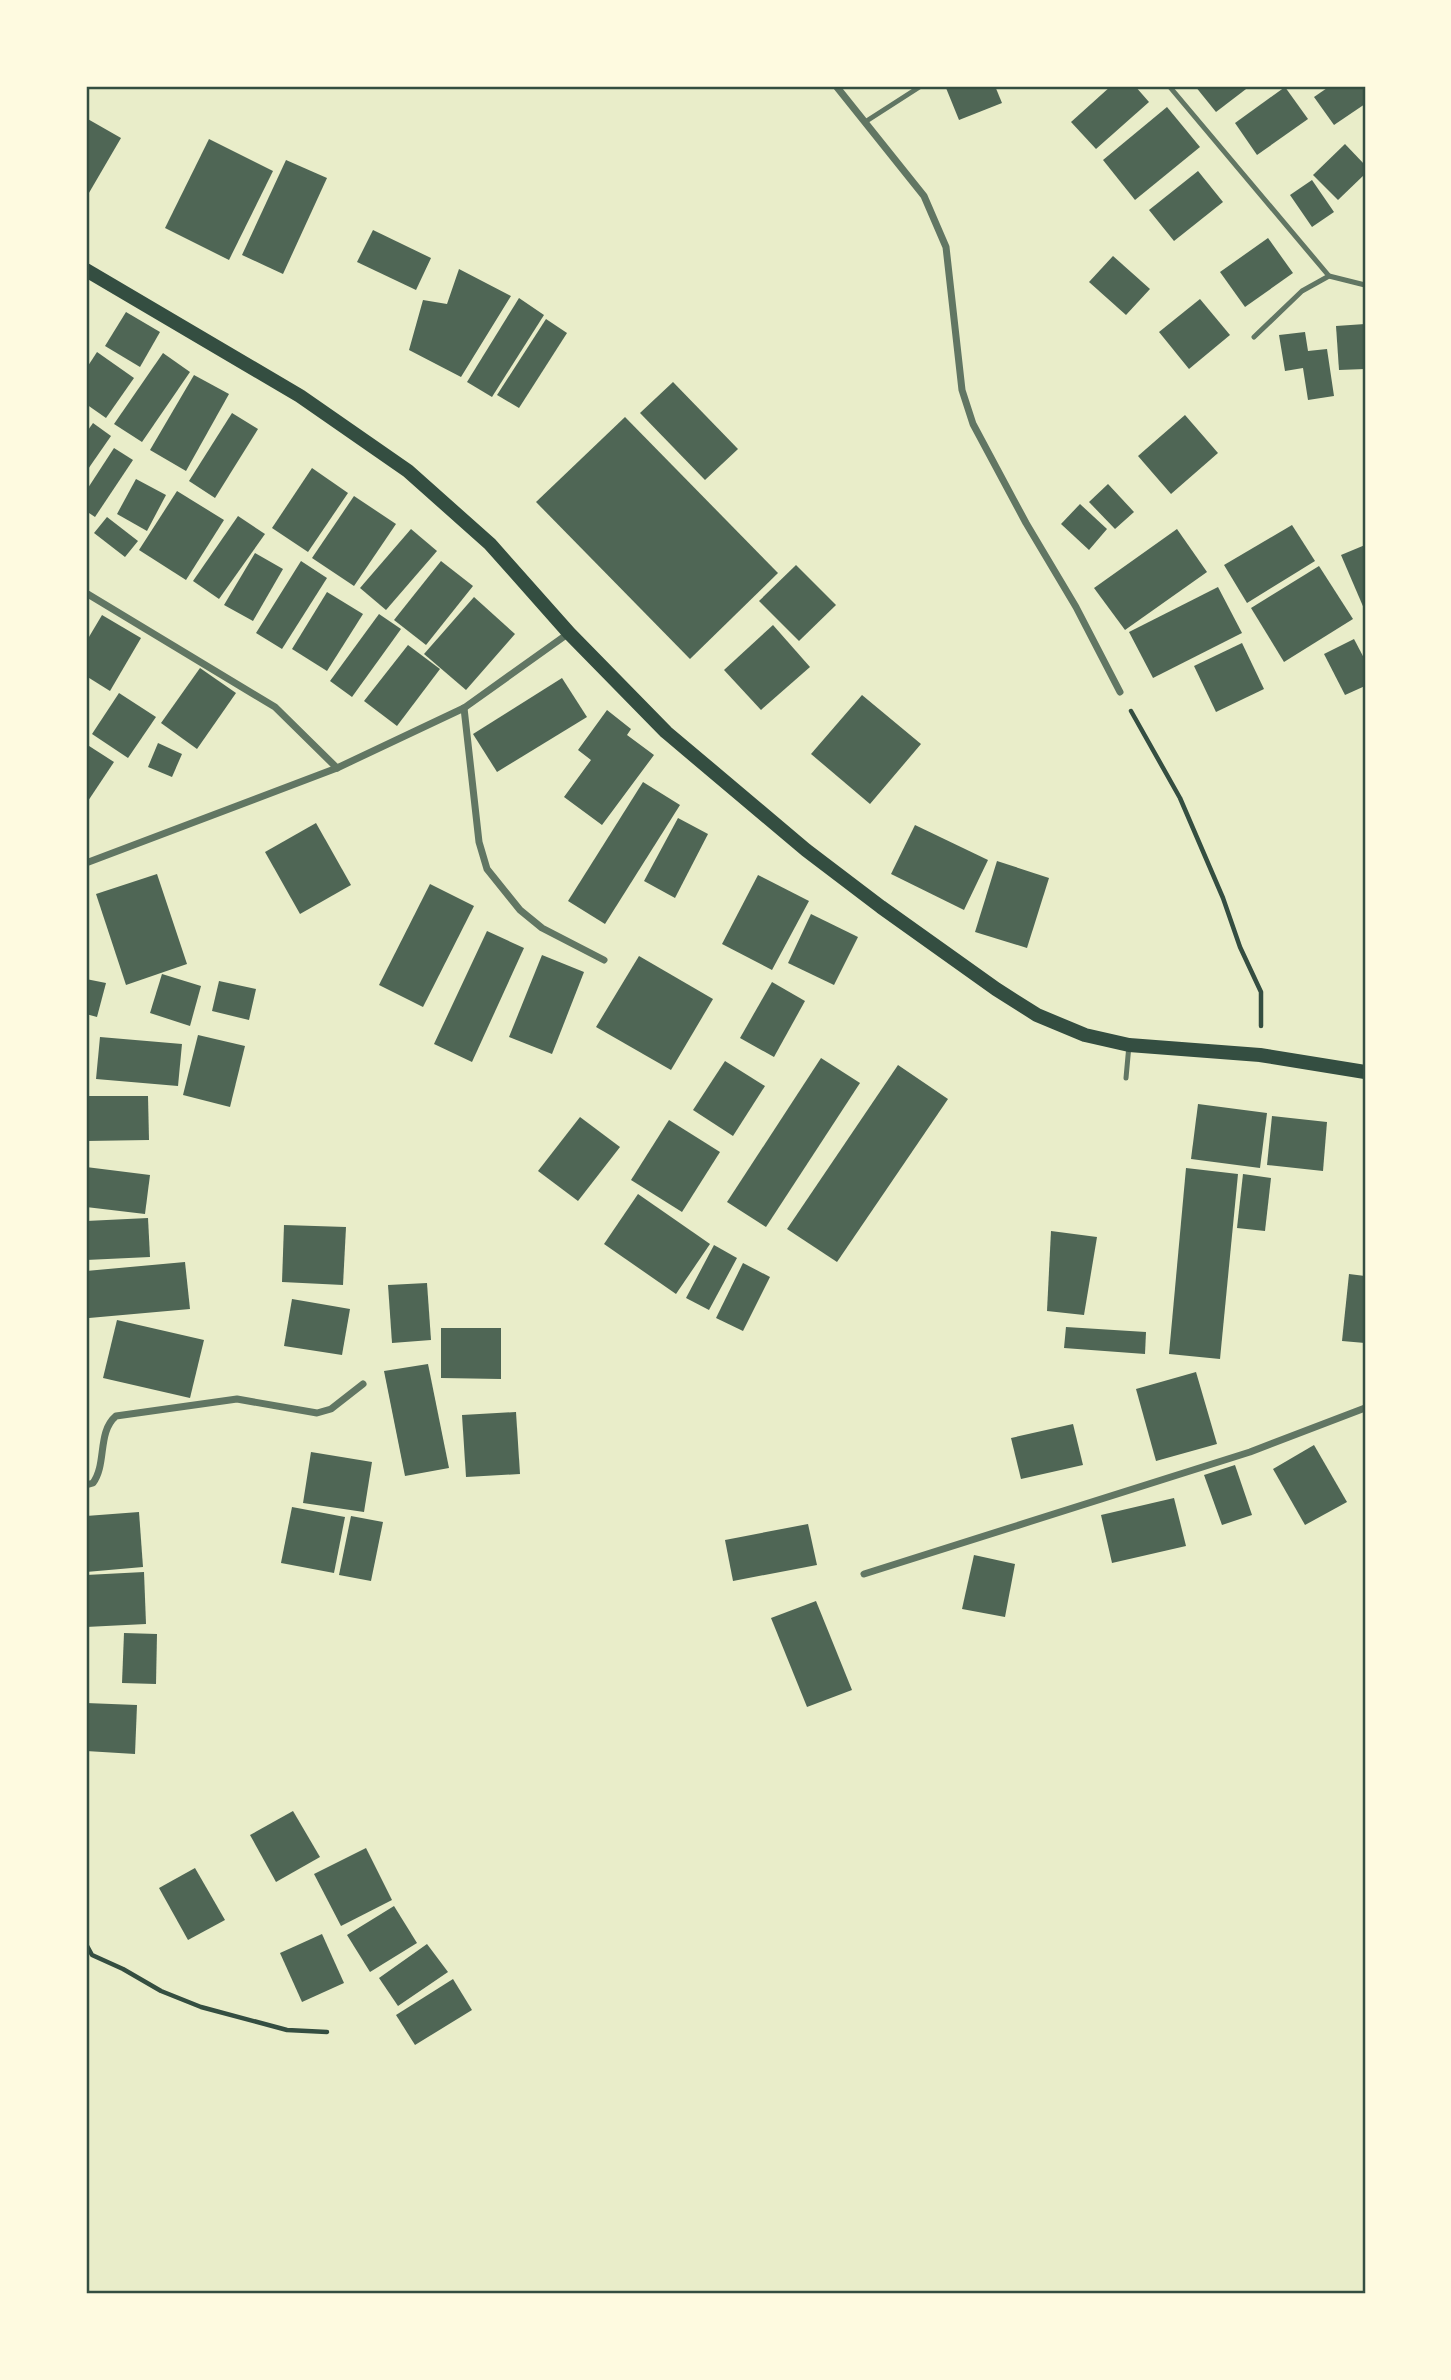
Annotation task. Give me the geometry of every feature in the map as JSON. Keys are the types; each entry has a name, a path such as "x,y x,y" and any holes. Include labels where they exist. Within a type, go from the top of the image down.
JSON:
{"main road":[{"path":"86,270 300,396 408,471 490,544 569,633 666,732 806,850 881,907 1037,1015 1085,1035 1129,1045 1260,1055 1365,1072"}],"street":[{"path":"836,86 924,196 946,247 962,390 973,424 1026,523 1076,607 1120,692"},
{"path":"86,593 275,707 337,768"},
{"path":"86,863 337,768 464,708 569,633"},
{"path":"464,708 479,842 487,869 520,910 542,928 604,960"},
{"path":"86,1485 93,1483 100,1474 107,1427 116,1416 237,1399 317,1413 331,1409 363,1384"},
{"path":"864,1574 1250,1452 1365,1408"}],"lane":[{"path":"865,122 921,86"},
{"path":"1169,86 1329,276 1365,285"},
{"path":"1254,337 1303,291 1329,276"},
{"path":"1126,1078 1129,1045"}],"path":[{"path":"1120,692 1180,798 1261,992 1260,1055"},
{"path":"86,1944 92,1955 124,1969 161,1992 201,2007 287,2030 327,2032"}],"building":[{"path":"995,86 1002,103 959,120 946,88"},
{"path":"1111,86 1135,86 1149,102 1096,149 1071,122"},
{"path":"1195,86 1250,86 1216,112"},
{"path":"1330,86 1365,86 1365,104 1334,125 1314,97"},
{"path":"1285,87 1308,119 1257,155 1235,123"},
{"path":"1167,107 1200,147 1135,200 1103,160"},
{"path":"86,118 121,138 86,198"},
{"path":"209,139 273,171 229,260 165,228"},
{"path":"1345,144 1365,165 1365,174 1338,200 1313,175"},
{"path":"286,160 327,178 283,274 242,255"},
{"path":"1198,171 1223,202 1174,241 1149,210"},
{"path":"1312,180 1334,212 1312,227 1290,195"},
{"path":"373,230 431,258 416,290 357,262"},
{"path":"1268,238 1293,273 1245,307 1220,272"},
{"path":"1113,256 1150,289 1126,315 1089,282"},
{"path":"459,269 511,296 461,377 409,350 423,300 447,304"},
{"path":"519,298 544,315 492,397 467,382"},
{"path":"1200,299 1230,335 1189,369 1159,332"},
{"path":"126,312 160,332 140,367 105,346"},
{"path":"546,319 567,333 519,408 497,395"},
{"path":"1365,324 1365,369 1339,370 1336,326"},
{"path":"1305,332 1308,351 1327,349 1334,396 1308,400 1303,368 1285,371 1279,335"},
{"path":"97,352 134,378 106,418 86,404 86,369"},
{"path":"163,353 190,372 142,442 114,424"},
{"path":"194,375 229,394 186,471 150,450"},
{"path":"673,382 738,449 705,480 640,413"},
{"path":"232,413 258,429 215,498 189,481"},
{"path":"1185,415 1218,453 1171,494 1138,456"},
{"path":"625,417 778,573 690,659 536,502"},
{"path":"93,423 111,436 86,472 86,433"},
{"path":"114,448 133,460 95,517 86,511 86,491"},
{"path":"312,468 348,493 308,552 272,528"},
{"path":"136,479 166,495 147,531 117,514"},
{"path":"1108,484 1134,512 1115,529 1089,502"},
{"path":"177,491 224,520 186,580 139,550"},
{"path":"354,496 396,524 354,586 312,558"},
{"path":"1080,504 1107,529 1089,550 1061,524"},
{"path":"238,516 265,534 219,599 193,581"},
{"path":"107,517 138,541 125,557 94,533"},
{"path":"1292,525 1315,561 1247,603 1224,565"},
{"path":"411,529 437,551 386,610 360,588"},
{"path":"1177,529 1207,572 1125,630 1094,588"},
{"path":"1365,545 1365,611 1341,555"},
{"path":"255,553 283,569 253,621 224,605"},
{"path":"301,561 327,578 282,649 256,633"},
{"path":"441,561 473,586 426,645 394,620"},
{"path":"796,565 836,605 799,641 759,601"},
{"path":"1319,566 1353,619 1284,662 1251,608"},
{"path":"1218,587 1242,633 1153,678 1129,632"},
{"path":"327,592 363,614 327,671 292,649"},
{"path":"474,597 515,634 466,690 424,654"},
{"path":"379,614 401,629 352,697 330,681"},
{"path":"102,615 141,638 110,691 86,676 86,642"},
{"path":"773,625 810,667 761,710 724,670"},
{"path":"1354,639 1365,660 1365,686 1345,695 1324,654"},
{"path":"1242,643 1264,689 1216,712 1194,666"},
{"path":"408,645 440,669 397,726 364,701"},
{"path":"200,668 236,693 197,749 161,723"},
{"path":"562,678 587,717 497,772 473,734"},
{"path":"119,693 156,717 128,758 92,734"},
{"path":"862,695 921,744 870,804 811,754"},
{"path":"607,710 631,729 627,735 654,755 602,825 564,797 591,760 578,750"},
{"path":"158,743 182,754 172,777 148,767"},
{"path":"86,744 114,762 86,804"},
{"path":"643,782 680,805 605,924 568,901"},
{"path":"678,818 708,834 675,898 644,881"},
{"path":"316,823 351,885 300,914 265,852"},
{"path":"915,825 988,860 964,910 891,874"},
{"path":"997,861 1049,878 1027,948 975,932"},
{"path":"157,874 187,964 126,985 96,894"},
{"path":"758,875 809,901 772,970 722,944"},
{"path":"430,884 474,906 423,1007 379,985"},
{"path":"811,914 858,937 834,985 788,963"},
{"path":"487,931 524,948 472,1062 434,1044"},
{"path":"542,955 584,972 552,1054 509,1037"},
{"path":"639,956 713,999 671,1070 596,1027"},
{"path":"162,974 201,986 190,1026 150,1013"},
{"path":"86,979 106,983 97,1017 86,1014"},
{"path":"219,981 256,989 249,1020 212,1011"},
{"path":"772,982 805,1001 774,1057 740,1038"},
{"path":"198,1035 245,1046 230,1107 183,1095"},
{"path":"100,1037 182,1044 178,1086 96,1079"},
{"path":"821,1058 860,1083 766,1227 727,1202"},
{"path":"725,1061 765,1086 733,1136 693,1110"},
{"path":"898,1065 948,1099 837,1262 787,1229"},
{"path":"86,1096 148,1096 149,1140 86,1141"},
{"path":"1198,1104 1267,1113 1260,1168 1191,1159"},
{"path":"1272,1116 1327,1122 1323,1171 1267,1165"},
{"path":"580,1117 620,1147 578,1201 538,1171"},
{"path":"669,1120 720,1152 682,1212 631,1180"},
{"path":"86,1167 150,1175 145,1214 86,1207"},
{"path":"1186,1168 1238,1174 1220,1359 1169,1354"},
{"path":"1243,1174 1271,1178 1265,1231 1237,1228"},
{"path":"638,1194 710,1244 676,1294 604,1244"},
{"path":"148,1218 150,1257 86,1260 86,1221"},
{"path":"284,1225 346,1227 343,1285 282,1282"},
{"path":"1051,1231 1097,1237 1084,1315 1047,1311"},
{"path":"714,1245 737,1258 709,1310 686,1298"},
{"path":"185,1262 190,1309 89,1318 86,1271"},
{"path":"743,1263 770,1277 743,1331 716,1318"},
{"path":"1349,1274 1365,1276 1365,1343 1342,1341"},
{"path":"427,1283 431,1340 392,1343 388,1285"},
{"path":"292,1299 350,1309 342,1355 284,1346"},
{"path":"117,1320 204,1340 190,1398 103,1378"},
{"path":"1066,1327 1146,1332 1145,1354 1064,1348"},
{"path":"441,1328 501,1328 501,1379 441,1378"},
{"path":"428,1364 449,1468 405,1476 384,1371"},
{"path":"1196,1372 1217,1444 1156,1461 1136,1389"},
{"path":"516,1412 520,1474 466,1477 462,1415"},
{"path":"1073,1424 1083,1465 1021,1479 1011,1438"},
{"path":"1314,1445 1347,1502 1305,1525 1273,1469"},
{"path":"311,1452 372,1462 364,1512 303,1503"},
{"path":"1235,1465 1252,1515 1222,1525 1204,1475"},
{"path":"1174,1498 1186,1546 1112,1563 1101,1515"},
{"path":"292,1507 345,1517 334,1573 281,1563"},
{"path":"139,1512 143,1567 86,1572 86,1516"},
{"path":"351,1516 383,1522 371,1581 339,1575"},
{"path":"808,1524 817,1565 733,1581 725,1540"},
{"path":"974,1555 1015,1564 1005,1617 962,1609"},
{"path":"144,1572 146,1624 86,1627 86,1575"},
{"path":"816,1601 852,1690 807,1707 771,1618"},
{"path":"124,1633 157,1634 156,1684 122,1683"},
{"path":"86,1703 137,1705 135,1754 86,1751"},
{"path":"293,1811 320,1857 276,1882 250,1835"},
{"path":"366,1848 392,1900 341,1926 314,1874"},
{"path":"195,1868 225,1920 188,1940 159,1888"},
{"path":"394,1906 417,1943 370,1972 347,1935"},
{"path":"322,1934 344,1983 302,2002 280,1953"},
{"path":"427,1944 448,1972 398,2006 379,1978"},
{"path":"453,1979 472,2010 415,2045 396,2015"}]}
